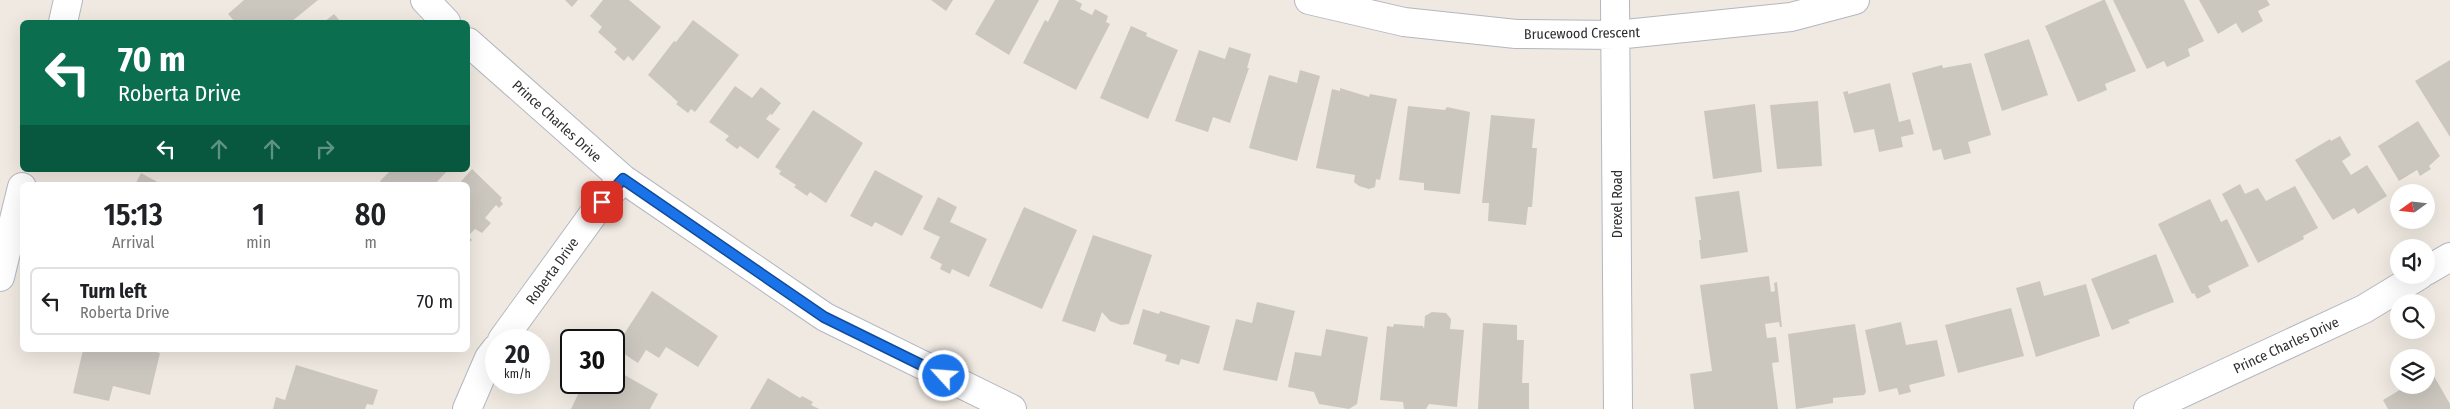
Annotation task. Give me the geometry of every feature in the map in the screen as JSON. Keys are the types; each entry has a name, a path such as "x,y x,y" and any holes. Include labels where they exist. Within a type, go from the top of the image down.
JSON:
{"street":[{"path":"63,20 68,0"},
{"path":"425,0 444,20"},
{"name":"Brucewood Crescent","path":"1308,0 1404,22 1516,34 1616,35 1790,16 1855,0"},
{"name":"Drexel Road","path":"1615,0 1618,409"},
{"name":"Prince Charles Drive","path":"470,44 623,179 824,317 1012,409"},
{"name":"Roberta Drive","path":"510,329 602,202 623,179"},
{"path":"0,276 20,198"},
{"path":"2435,266 2450,257"},
{"name":"Prince Charles Drive","path":"2148,409 2364,309 2405,284"},
{"path":"467,409 485,367"}],"building":[{"path":"244,0 318,0 293,20 233,20 228,14"},
{"path":"565,0 578,0 572,7"},
{"path":"603,0 629,0 661,27 633,61 628,56 624,61 614,52 617,49 598,32 602,27 590,16"},
{"path":"931,0 953,0 946,11"},
{"path":"995,0 1039,0 1009,55 975,34"},
{"path":"1059,0 1075,0 1082,4 1080,9 1092,15 1095,9 1108,16 1106,22 1110,24 1076,90 1023,63 1045,20 1048,22"},
{"path":"2105,0 2136,71 2105,84 2107,90 2078,102 2045,26"},
{"path":"2113,0 2184,0 2204,41 2188,49 2190,56 2167,67 2164,61 2147,69"},
{"path":"2199,0 2267,0 2270,5 2258,11 2263,21 2242,33 2236,23 2218,34"},
{"path":"334,14 339,20 326,20"},
{"path":"693,20 739,55 695,112 691,109 688,113 676,104 678,102 648,75"},
{"path":"1131,26 1147,33 1146,36 1178,50 1148,119 1100,98"},
{"path":"2029,39 2048,95 2002,111 1984,54"},
{"path":"1229,47 1251,54 1247,68 1249,68 1230,123 1213,117 1208,132 1175,121 1199,50 1225,59"},
{"path":"2450,60 2450,137 2415,81"},
{"path":"1971,63 1991,135 1968,142 1971,153 1944,160 1941,149 1933,151 1912,73 1942,65 1943,68"},
{"path":"1300,70 1320,76 1297,161 1249,148 1269,75 1297,83"},
{"path":"1890,83 1899,122 1910,119 1914,134 1901,137 1903,147 1879,152 1874,129 1854,133 1843,92 1848,91 1848,94"},
{"path":"735,86 752,98 761,87 781,103 772,115 770,114 766,119 780,129 758,159 740,146 737,149 725,140 729,136 709,122"},
{"path":"1340,88 1369,97 1370,94 1397,99 1380,180 1376,179 1375,187 1369,189 1359,186 1354,182 1355,175 1316,168 1332,89 1340,91"},
{"path":"1818,101 1822,166 1777,169 1770,105"},
{"path":"1755,104 1762,172 1713,179 1704,111"},
{"path":"1408,106 1445,110 1447,107 1470,112 1460,194 1424,190 1424,183 1399,180"},
{"path":"813,110 863,143 826,203 810,192 807,196 794,187 796,185 779,174 781,171 775,167"},
{"path":"1491,115 1535,119 1532,148 1537,148 1532,207 1528,207 1526,225 1488,221 1489,203 1482,203"},
{"path":"2418,121 2440,156 2429,166 2431,169 2420,176 2417,170 2399,181 2378,146"},
{"path":"2340,136 2351,155 2342,161 2351,175 2367,165 2387,196 2358,214 2354,208 2333,220 2295,160 2330,139 2331,141"},
{"path":"472,169 502,198 500,200 503,204 499,208 496,205 485,218 491,223 482,233 475,229 470,234 470,182 461,182"},
{"path":"875,170 923,196 902,236 875,222 872,227 850,216"},
{"path":"389,172 446,172 437,182 380,181"},
{"path":"141,173 158,182 136,182"},
{"path":"2240,184 2245,194 2258,188 2266,201 2295,186 2318,228 2303,236 2304,239 2258,263 2222,194"},
{"path":"1739,191 1748,252 1701,259 1699,240 1701,240 1695,197"},
{"path":"938,197 957,207 950,222 987,239 969,277 952,269 950,274 940,269 942,264 930,258 940,237 923,229"},
{"path":"2210,199 2221,222 2227,219 2249,266 2208,286 2211,292 2197,299 2194,293 2192,294 2158,224"},
{"path":"1024,207 1077,230 1042,309 989,286"},
{"path":"1093,235 1152,255 1129,324 1121,325 1110,321 1102,312 1095,332 1062,321"},
{"path":"2156,254 2174,302 2128,320 2130,323 2112,330 2091,279"},
{"path":"1769,276 1771,292 1775,291 1774,283 1777,282 1782,327 1780,327 1779,322 1765,324 1767,338 1776,337 1779,362 1772,363 1778,409 1694,409 1690,374 1712,371 1700,285"},
{"path":"2040,281 2044,296 2086,284 2100,336 2036,357 2016,288"},
{"path":"652,291 718,336 698,367 666,347 659,358 646,350 638,363 625,355 625,333"},
{"path":"1257,302 1295,311 1277,381 1223,370 1236,319 1252,323"},
{"path":"2011,308 2024,356 1958,373 1945,325"},
{"path":"1143,309 1159,314 1160,311 1210,326 1199,364 1181,359 1179,365 1165,361 1167,355 1133,344"},
{"path":"1432,312 1446,313 1451,319 1450,329 1464,330 1457,407 1429,404 1426,409 1404,409 1403,402 1380,400 1387,326 1393,327 1394,324 1423,326 1424,329 1425,316"},
{"path":"1901,322 1906,345 1937,340 1945,376 1909,385 1911,392 1899,395 1897,388 1879,392 1865,330"},
{"path":"1483,323 1517,325 1517,340 1524,340 1522,383 1529,383 1529,409 1478,409"},
{"path":"1855,324 1866,392 1864,395 1833,398 1833,403 1796,409 1788,334"},
{"path":"1326,329 1368,337 1357,404 1349,409 1319,404 1314,392 1288,387 1295,352 1321,356"},
{"path":"83,352 160,353 150,395 113,386 109,401 73,393"},
{"path":"296,365 378,390 373,405 367,404 365,409 273,409 276,397 285,400"},
{"path":"625,375 658,394 650,409 571,409 578,394 625,394"},
{"path":"768,378 800,398 802,396 813,402 811,405 819,409 750,409"},
{"path":"2435,378 2450,404 2450,409 2388,409 2383,400 2393,394 2435,394"}],"route":[{"path":"602,202 623,179 824,317 944,376"}]}
